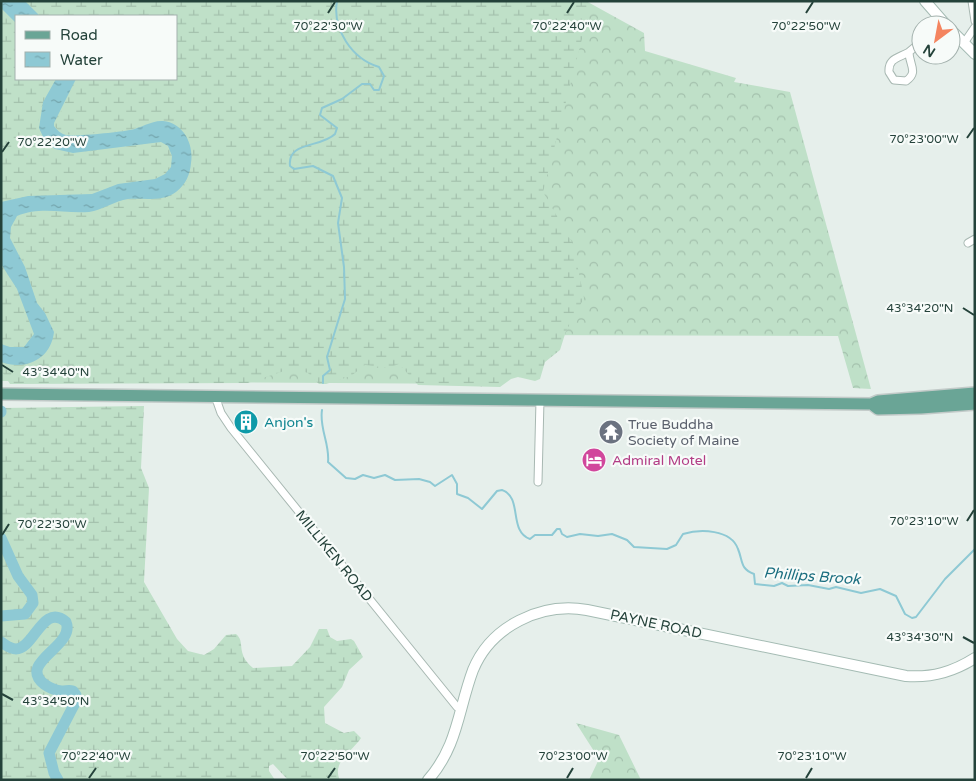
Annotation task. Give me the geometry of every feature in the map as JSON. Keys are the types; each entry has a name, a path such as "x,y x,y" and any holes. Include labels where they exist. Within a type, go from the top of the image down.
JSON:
{"main road":[{"path":"925,1 936,15"},
{"path":"961,40 975,54"},
{"path":"1,394 871,404 878,401 975,393"},
{"path":"871,404 878,408 975,404"},
{"name":"PAYNE ROAD","path":"428,780 451,744 474,669 492,642 522,619 540,612 555,609 594,611 906,676 942,674 959,668 975,658"}],"street":[{"path":"972,1 975,21"},
{"path":"964,43 975,27"},
{"path":"909,52 914,69 912,75 903,82 894,80 889,72 890,64 894,59 909,52"},
{"name":"MILLIKEN ROAD","path":"215,396 221,413 231,428 412,654 457,707 462,710"},
{"path":"538,482 540,400"}],"green space":[{"path":"1,1 586,1 644,33 645,51 736,78 734,82 790,92 871,389 853,388 838,336 492,335 486,384 1,381"},
{"path":"25,1 588,1 587,19 543,192 573,244 584,298 566,331 560,350 545,362 540,379 535,381 518,377 511,379 500,387 418,385 399,364 388,368 365,365 351,376 326,384 319,384 308,373 293,368 248,383 10,384 1,370 1,362 7,364 54,332 45,313 37,303 25,267 10,238 11,227 17,216 44,211 89,212 131,199 164,198 175,195 182,189 189,173 186,135 166,122 160,121 129,130 72,135 61,133 54,126 76,80 178,80 178,15 39,15"},
{"path":"1,8 15,22 15,80 55,80 47,94 39,117 41,133 45,141 84,152 161,142 168,146 172,156 171,167 166,174 155,179 118,184 92,194 28,196 1,202"},
{"path":"1,264 17,289 34,334 24,347 10,347 1,344"},
{"path":"144,406 141,468 149,488 144,582 177,639 188,651 204,655 214,649 226,635 236,634 239,637 244,657 253,668 292,666 310,647 319,629 327,629 330,637 337,641 351,639 354,641 363,657 349,670 342,687 324,707 325,723 344,733 354,731 361,738 344,757 338,768 340,780 288,780 273,764 269,766 269,771 275,780 1,780 1,408"},
{"path":"576,723 619,735 641,780 589,780 599,759"}],"water":[{"path":"1,1 25,1 39,15 15,15 15,22 1,8"},
{"path":"55,80 76,80 54,123 54,126 61,133 66,135 97,134 130,130 163,121 182,130 189,142 192,156 187,179 171,195 153,199 128,199 89,212 35,211 17,216 11,227 10,238 25,267 37,303 45,313 54,332 52,341 43,356 28,364 19,365 1,362 1,344 10,347 24,347 34,334 17,289 1,264 1,202 28,196 92,194 118,184 155,179 165,174 171,167 172,156 168,146 161,142 73,153 55,149 45,141 39,128 43,102"}],"waterway":[{"name":"Phillips Brook","path":"323,383 323,376 330,370 327,357 345,299 344,267 338,223 342,198 333,176 313,166 294,169 290,166 290,158 299,149 335,134 337,128 320,115 322,108 342,99 362,84 370,84 374,90 379,90 384,76 379,67 360,57 346,42 338,22 336,12 337,1"},
{"name":"Phillips Brook","path":"322,410 321,417 328,462 346,478 355,479 363,475 374,478 385,475 395,480 419,479 430,482 435,486 452,475 457,484 457,494 468,498 482,509 497,491 502,490 512,499 519,529 523,535 530,539 535,535 552,535 557,529 560,529 562,534 567,537 580,534 598,536 612,534 627,540 634,547 667,549 676,545 683,534 698,531 714,532 722,534 734,542 744,567 754,574 755,584 774,586 782,583 788,586 808,585 829,589 836,587 861,593 880,589 896,596 905,614 912,618 916,617 945,579 975,549"},
{"path":"1,538 18,576 32,595 33,603 25,614 1,616"},
{"path":"1,642 10,648 16,649 28,642 39,628 51,618 58,617 66,622 67,631 63,639 37,668 38,676 44,684 52,689 73,691 76,695 75,703 49,753 54,773 58,780"}],"place":[{"name":"Anjon's","path":"246,422"},
{"name":"True Buddha Society of Maine","path":"611,432"},
{"name":"Admiral Motel","path":"594,460"}]}
